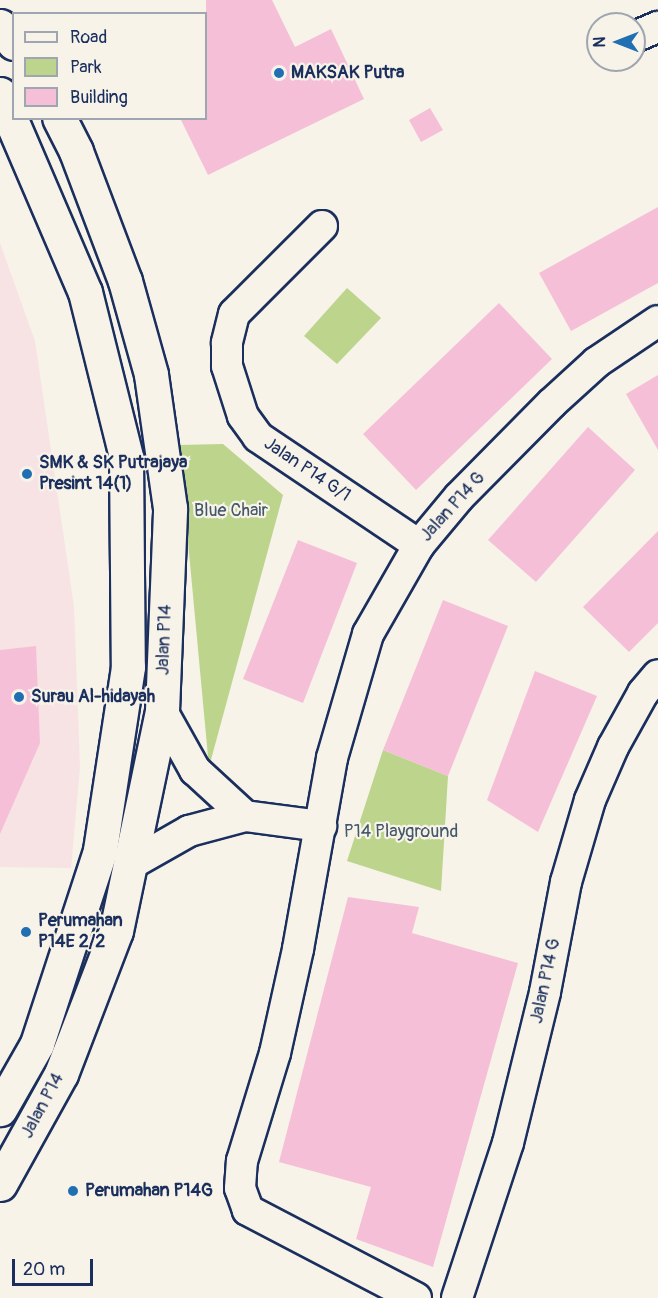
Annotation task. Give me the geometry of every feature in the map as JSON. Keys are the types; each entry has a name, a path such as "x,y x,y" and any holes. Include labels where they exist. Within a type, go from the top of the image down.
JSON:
{"main road":[{"path":"0,26 12,41"},
{"name":"Jalan P14","path":"0,94 85,292 126,457 128,667 100,851 37,1044 0,1109"},
{"name":"Jalan P14","path":"0,1184 61,1074 116,931 162,711 170,508 151,374 125,281 76,151 60,120"}],"street":[{"name":"Jalan P14 G/1","path":"322,226 234,314 227,343 227,366 243,416 258,437 419,545"},
{"name":"Jalan P14 G","path":"416,1298 248,1210 240,1188 242,1161 275,1053 321,826 332,758 369,634 419,545 459,497 552,403 597,362 658,321"},
{"name":"Jalan P14 G","path":"457,1298 508,1143 545,992 566,882 590,800 613,747 643,693 658,675"},
{"path":"162,711 195,770 245,816"},
{"path":"131,864 189,831 245,816 321,826"}],"shaded area":[{"name":"SMK & SK Putrajaya Presint 14(1)","path":"0,243 35,341 74,607 80,767 71,868 0,867"}],"green space":[{"path":"347,288 381,318 337,364 304,336"},
{"name":"Blue Chair","path":"223,444 283,495 209,767 179,445"},
{"name":"P14 Playground","path":"383,750 448,776 441,891 347,861"}],"building":[{"name":"MAKSAK Putra","path":"206,0 272,0 295,47 331,29 364,99 208,175 181,120 207,120"},
{"path":"430,108 443,130 421,142 409,120"},
{"path":"658,207 658,283 571,331 539,273"},
{"path":"499,303 552,359 416,490 363,434"},
{"path":"658,375 658,450 626,394"},
{"path":"588,427 635,470 536,582 488,540"},
{"path":"658,531 658,623 629,652 583,607"},
{"path":"298,540 357,563 303,703 243,679"},
{"path":"443,600 508,626 448,776 383,750"},
{"name":"Surau Al-hidayah","path":"36,646 40,743 0,834 0,650"},
{"path":"535,671 597,696 538,832 487,800"},
{"path":"348,897 419,907 412,933 518,963 433,1267 356,1239 371,1187 279,1162"}],"place":[{"name":"MAKSAK Putra","path":"279,73"},
{"name":"SMK & SK Putrajaya Presint 14(1)","path":"27,474"},
{"name":"Surau Al-hidayah","path":"19,697"},
{"name":"Perumahan P14E 2/2","path":"26,932"},
{"name":"Perumahan P14G","path":"73,1191"}]}
